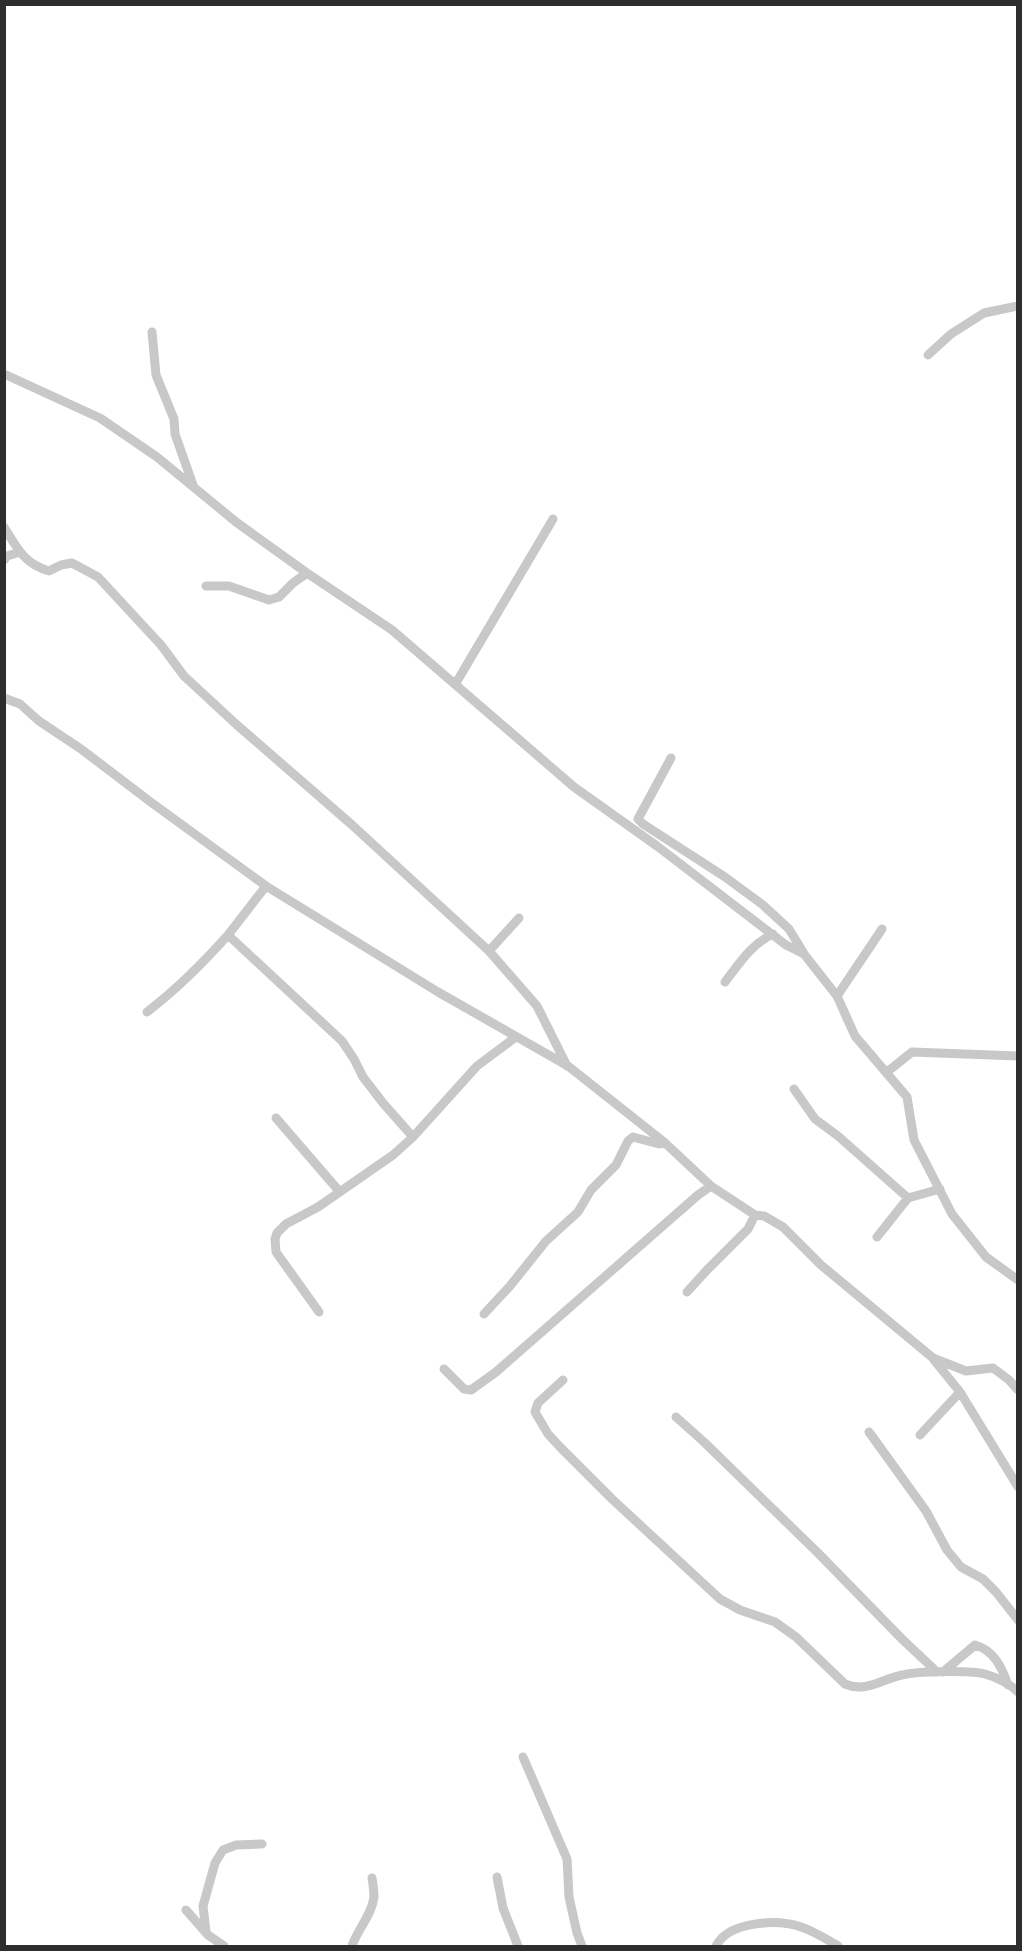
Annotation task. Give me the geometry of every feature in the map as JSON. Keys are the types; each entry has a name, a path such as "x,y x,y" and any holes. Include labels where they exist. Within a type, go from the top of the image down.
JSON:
{"street":[{"path":"928,355 951,334 984,313 1017,306"},
{"path":"152,332 156,375 174,419 175,434 194,487"},
{"path":"4,374 100,418 157,457 236,522 392,630 574,787 657,846 786,945 804,954"},
{"path":"456,683 553,519"},
{"path":"4,527 26,560 36,568 49,571 72,563 98,577 161,645 184,676 237,726 351,824 489,951 537,1006 568,1066"},
{"path":"4,560 20,552"},
{"path":"206,586 228,586 269,600 279,597 307,573"},
{"path":"4,698 20,704 39,721 81,748 266,886 438,992 568,1066 664,1142 711,1186 755,1215 764,1216 783,1227 821,1265 933,1358 960,1392 1017,1487"},
{"path":"671,758 638,819 643,825 677,848 725,877 763,905 789,929 804,954 837,996 855,1036 906,1097 914,1140 952,1214 986,1257 1017,1280"},
{"path":"657,846 677,848"},
{"path":"147,1012 192,974 228,934 266,886"},
{"path":"489,951 519,918"},
{"path":"837,996 882,929"},
{"path":"228,934 342,1041 363,1077 413,1137"},
{"path":"725,982 754,946 772,934"},
{"path":"319,1312 276,1252 277,1233 286,1224 318,1206 393,1155 413,1137 477,1066 516,1037"},
{"path":"887,1072 912,1052 1017,1056"},
{"path":"794,1089 815,1119 838,1136 908,1198"},
{"path":"276,1118 339,1191"},
{"path":"484,1314 546,1241 578,1212 591,1190 616,1165 628,1141 633,1137 659,1144 664,1142"},
{"path":"444,1369 464,1389 471,1390 496,1372 711,1186"},
{"path":"877,1237 908,1198 940,1189"},
{"path":"687,1292 748,1229 755,1215"},
{"path":"933,1358 966,1371 993,1368 1009,1380 1017,1390"},
{"path":"563,1380 538,1403 535,1412 548,1434 612,1499 720,1599 740,1611 776,1622 796,1637 844,1684 855,1688 867,1687 899,1675 940,1672 984,1674 1008,1685 1017,1692"},
{"path":"920,1435 960,1392"},
{"path":"676,1418 818,1552 902,1639 940,1672"},
{"path":"869,1432 926,1511 947,1550 961,1567 982,1579 996,1592 1017,1620"},
{"path":"940,1672 975,1645 991,1652 1008,1685"},
{"path":"523,1757 567,1859 569,1897 582,1947"},
{"path":"206,1932 203,1906 215,1863 223,1850 236,1845 262,1844"},
{"path":"497,1876 503,1908 518,1947"},
{"path":"352,1947 374,1898 372,1878"},
{"path":"186,1910 206,1932 224,1947"},
{"path":"716,1947 727,1935 758,1923 800,1926 811,1930 838,1947"}]}
